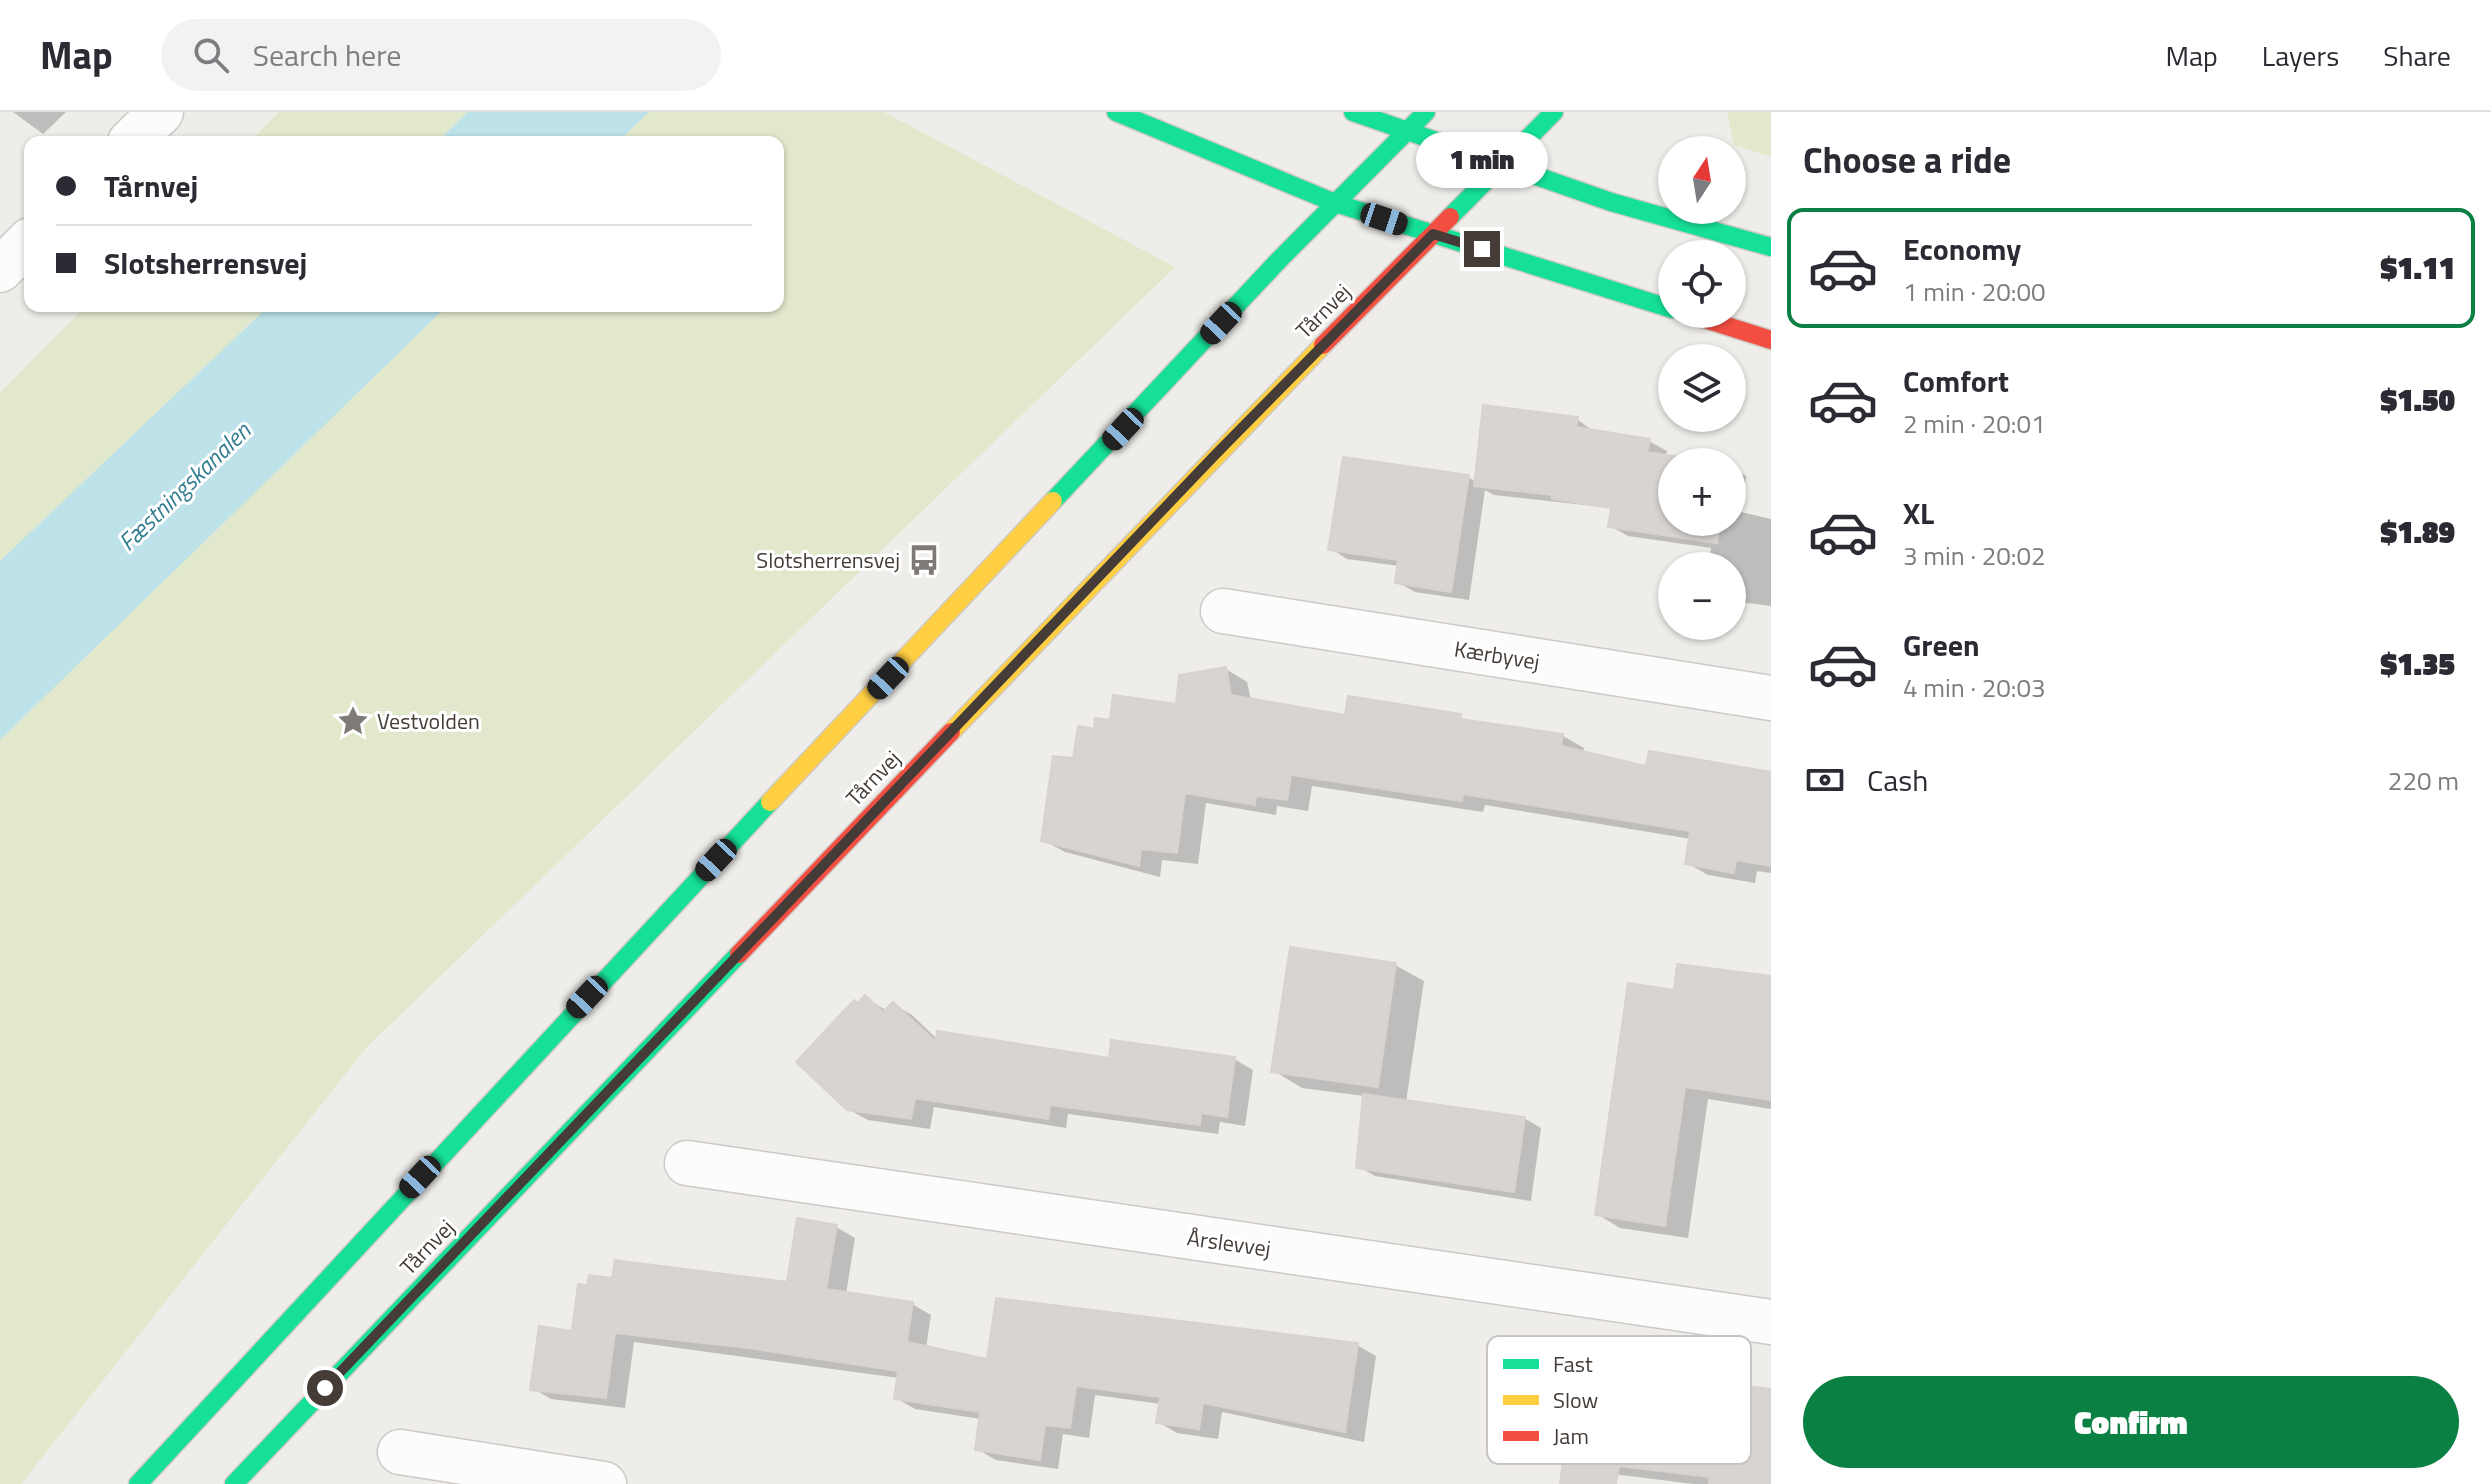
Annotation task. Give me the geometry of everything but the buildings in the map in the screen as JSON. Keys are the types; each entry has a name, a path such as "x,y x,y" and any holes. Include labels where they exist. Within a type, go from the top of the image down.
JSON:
{"street":[{"path":"136,136 161,112"},
{"path":"1116,112 1335,203 1658,305"},
{"path":"1353,112 1611,202 1771,247"},
{"path":"138,1484 565,1020 1335,203 1426,112"},
{"name":"Tårnvej","path":"234,1484 1215,455 1506,164 1554,112"},
{"path":"0,270 24,246"},
{"path":"1733,328 1771,340"},
{"name":"Kærbyvej","path":"1223,611 1771,698"},
{"name":"Årslevvej","path":"687,1163 1771,1322"},
{"path":"400,1452 604,1484"}],"green space":[{"name":"Vestvolden","path":"279,112 884,112 1175,267 366,1048 21,1484 0,1484 0,393 80,312 784,312 784,136 255,136"},
{"path":"1727,112 1771,112 1771,157 1746,149 1746,136 1732,136"}],"water":[{"path":"468,112 649,112 624,136 443,136"},
{"name":"Fæstningskanalen","path":"263,312 441,312 0,740 0,561"}],"traffic: fast":[{"path":"1116,112 1335,203 1658,305"},
{"path":"1353,112 1611,202 1771,247"},
{"path":"1053,501 1279,260 1426,112"},
{"path":"1450,217 1554,112"},
{"path":"138,1484 770,802"},
{"path":"234,1484 739,954"}],"traffic: slow":[{"path":"951,732 1323,345"},
{"path":"770,802 1053,501"}],"traffic: jam":[{"path":"1323,345 1450,217"},
{"path":"1733,328 1771,340"},
{"path":"739,954 951,732"}],"place":[{"name":"Slotsherrensvej","path":"924,560"},
{"name":"Vestvolden","path":"353,721"}],"route":[{"path":"325,1388 1215,455 1433,234 1482,249"}]}
